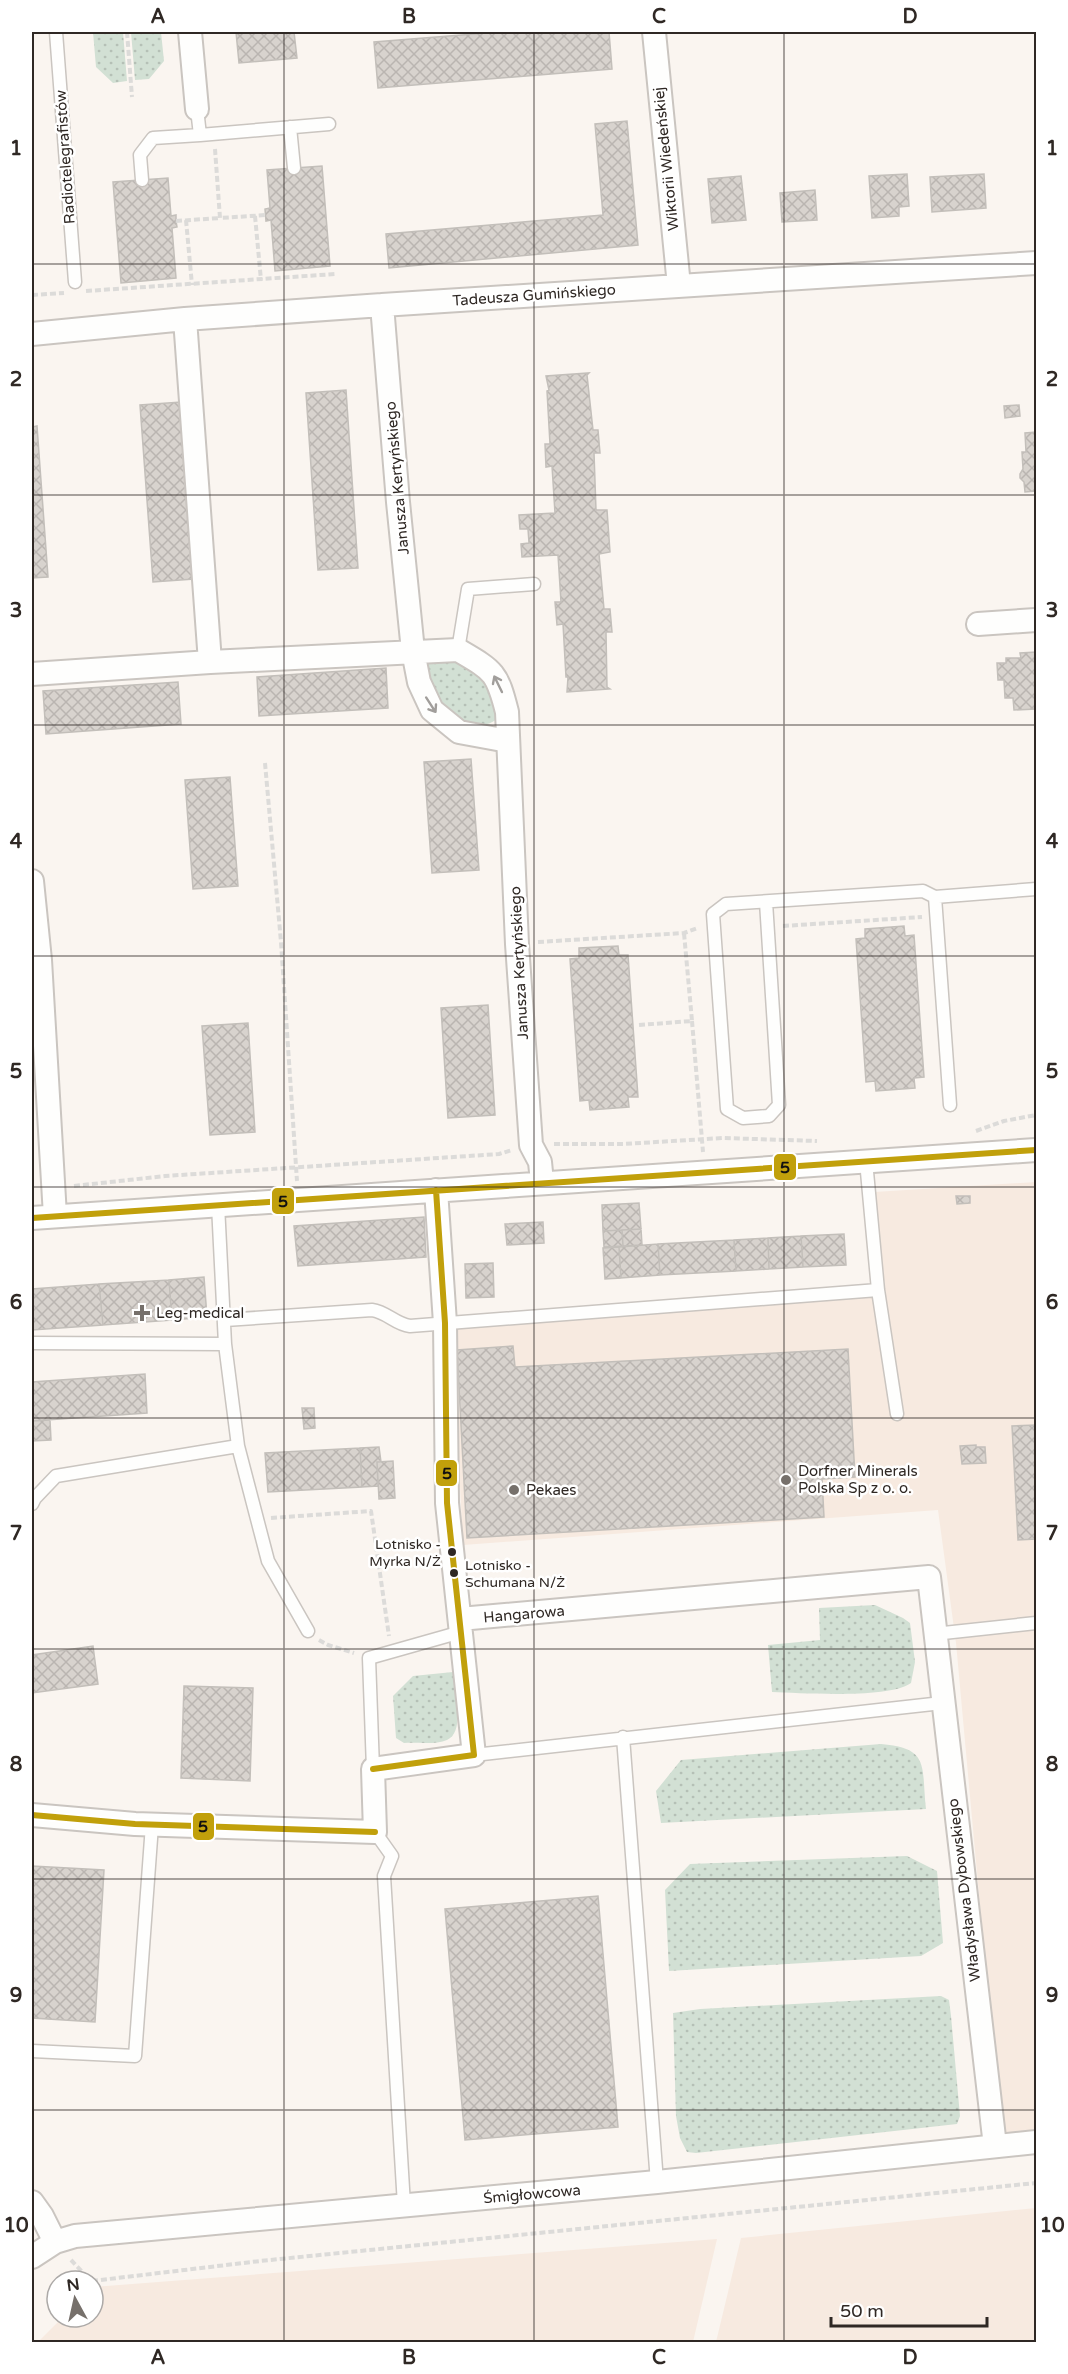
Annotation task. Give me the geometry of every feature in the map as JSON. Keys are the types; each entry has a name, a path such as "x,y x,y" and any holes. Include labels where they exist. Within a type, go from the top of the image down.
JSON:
{"street":[{"path":"190,32 198,109"},
{"name":"Wiktorii Wiedeńskiej","path":"654,32 679,286"},
{"name":"Tadeusza Gumińskiego","path":"32,334 382,305 1036,263"},
{"name":"Janusza Kertyńskiego","path":"382,305 397,491 413,651 419,682 432,710 459,732 508,741"},
{"path":"185,320 210,662"},
{"path":"978,624 1036,620"},
{"path":"32,674 210,662 458,650"},
{"name":"Janusza Kertyńskiego","path":"458,650 485,666 499,682 507,712 517,944 531,1145 540,1162 542,1182"},
{"path":"32,881 40,960 55,1216"},
{"path":"32,1218 1036,1150"},
{"path":"32,1815 152,1825 375,1832 373,1769 474,1755 447,1503 445,1323 436,1190"},
{"name":"Hangarowa","path":"460,1626 929,1577 934,1634"},
{"name":"Władysława Dybowskiego","path":"934,1634 995,2146"},
{"name":"Śmigłowcowa","path":"32,2257 55,2242 75,2236 657,2182 1036,2142"},
{"path":"32,2202 55,2242"}],"lane":[{"name":"Radiotelegrafistów","path":"56,32 74,289"},
{"path":"198,109 200,135"},
{"path":"142,180 140,155 153,138 329,123"},
{"path":"290,127 294,168"},
{"path":"458,650 468,589 534,584"},
{"path":"766,902 779,1105 769,1116 743,1118 727,1109 713,914 726,904 923,891 934,897 1036,889"},
{"path":"934,897 950,1105"},
{"path":"866,1161 866,1183 878,1290 897,1414"},
{"path":"218,1205 225,1344 238,1446 268,1561 308,1631"},
{"path":"225,1320 372,1310 381,1311 397,1324 410,1326 878,1290"},
{"path":"32,1343 225,1344"},
{"path":"32,1504 56,1476 238,1446"},
{"path":"934,1634 1036,1623"},
{"path":"373,1769 369,1658 460,1626"},
{"path":"474,1755 942,1703"},
{"path":"623,1737 657,2182"},
{"path":"32,2051 135,2056 152,1825"},
{"path":"375,1832 392,1856 384,1876 404,2205"}],"path":[{"path":"127,32 132,97"},
{"path":"213,134 220,218"},
{"path":"176,221 266,215"},
{"path":"255,216 261,280"},
{"path":"186,220 192,285"},
{"path":"32,295 74,289 192,285 335,274"},
{"path":"265,763 281,942 297,1187"},
{"path":"768,927 936,916"},
{"path":"517,944 684,933 714,923"},
{"path":"684,933 704,1160"},
{"path":"639,1024 692,1021"},
{"path":"256,1519 371,1511 387,1621"},
{"path":"308,1631 327,1645 369,1658"},
{"path":"105,2279 260,2261 1036,2183"}],"shaded area":[{"path":"1036,1182 1036,2131 1001,2135 956,1643 938,1510 463,1545 452,1329 886,1296 874,1192"},
{"path":"1036,2208 1036,2342 716,2342 741,2238"},
{"path":"717,2239 693,2342 38,2342 51,2329 105,2329 105,2286"}],"green space":[{"path":"93,32 123,32 127,81 113,83 96,67"},
{"path":"131,32 161,32 164,61 149,79 135,80"},
{"path":"426,659 456,660 476,670 493,693 497,719 488,724 477,725 456,717 446,710 431,692 427,683"},
{"path":"875,1605 910,1623 915,1662 911,1683 900,1688 865,1693 772,1692 768,1645 820,1640 819,1608"},
{"path":"453,1672 458,1719 453,1735 443,1742 432,1743 404,1743 396,1738 393,1696 413,1676"},
{"path":"881,1744 897,1746 916,1755 923,1771 926,1809 661,1823 656,1791 681,1760"},
{"path":"907,1856 937,1871 943,1943 921,1956 669,1971 665,1890 690,1864"},
{"path":"941,1996 949,2000 951,2016 960,2116 957,2124 696,2153 687,2152 680,2138 676,2116 673,2013 700,2009"}],"building":[{"path":"236,32 294,32 297,58 239,63"},
{"path":"499,32 609,32 612,69 378,88 374,42"},
{"path":"627,121 638,245 389,268 386,234 603,215 595,124"},
{"path":"322,166 330,266 275,271 271,220 266,221 265,209 270,208 267,170"},
{"path":"907,174 909,206 899,207 899,216 872,218 869,176"},
{"path":"984,174 986,208 932,212 930,177"},
{"path":"741,176 746,220 712,223 708,179"},
{"path":"168,178 171,216 176,215 177,227 172,228 176,278 121,283 113,182"},
{"path":"815,190 817,220 782,222 780,193"},
{"path":"589,373 587,375 593,430 598,430 600,453 594,453 596,510 607,510 610,552 599,554 604,609 610,609 612,632 606,632 607,687 610,689 567,692 568,677 566,677 563,624 557,625 555,602 561,602 558,555 522,557 521,544 529,543 528,529 520,529 519,515 555,513 552,466 546,467 545,444 550,444 547,391 549,390 546,376"},
{"path":"346,390 358,568 318,570 306,393"},
{"path":"181,402 194,579 153,582 140,405"},
{"path":"1019,405 1020,416 1005,418 1004,406"},
{"path":"37,426 48,577 32,578 32,427"},
{"path":"1036,432 1036,491 1025,492 1020,474 1023,469 1022,452 1026,452 1025,433"},
{"path":"1036,652 1036,709 1014,710 1013,698 1005,698 1004,680 998,680 997,663 1006,663 1006,658 1021,658 1020,653"},
{"path":"386,668 388,708 259,716 257,677"},
{"path":"178,682 181,724 46,734 43,691"},
{"path":"471,759 479,870 432,873 424,762"},
{"path":"230,777 238,886 193,889 185,780"},
{"path":"904,926 905,936 914,935 924,1077 914,1078 915,1088 876,1091 875,1081 866,1082 856,939 865,938 865,929"},
{"path":"618,946 619,955 628,955 638,1097 628,1097 629,1107 590,1110 589,1100 580,1101 570,959 579,958 579,948"},
{"path":"488,1005 495,1115 448,1118 441,1008"},
{"path":"248,1023 255,1132 210,1135 202,1026"},
{"path":"956,1196 970,1196 970,1203 957,1204"},
{"path":"639,1203 641,1229 603,1231 602,1205"},
{"path":"424,1217 426,1257 298,1266 294,1226"},
{"path":"543,1222 544,1243 507,1245 505,1224"},
{"path":"641,1229 642,1245 623,1246 622,1230"},
{"path":"622,1230 623,1246 604,1247 603,1231"},
{"path":"844,1234 846,1265 803,1267 801,1236"},
{"path":"801,1236 803,1267 769,1269 768,1238"},
{"path":"768,1238 769,1269 736,1271 734,1240"},
{"path":"734,1240 736,1271 660,1275 658,1244"},
{"path":"658,1244 660,1275 621,1278 619,1247"},
{"path":"619,1247 621,1278 605,1279 603,1248"},
{"path":"493,1263 494,1297 466,1298 465,1264"},
{"path":"204,1277 207,1317 172,1320 169,1280"},
{"path":"169,1280 172,1320 103,1325 99,1284"},
{"path":"99,1284 103,1325 32,1330 32,1289"},
{"path":"513,1346 515,1367 848,1349 855,1477 822,1479 824,1517 467,1538 457,1350"},
{"path":"145,1374 147,1413 32,1421 32,1382"},
{"path":"302,1408 314,1408 315,1428 304,1429"},
{"path":"50,1420 51,1440 32,1441 32,1421"},
{"path":"1036,1425 1036,1539 1018,1540 1012,1426"},
{"path":"976,1445 976,1447 985,1447 986,1463 962,1464 960,1446"},
{"path":"379,1447 381,1462 377,1462 378,1486 362,1487 360,1448"},
{"path":"360,1448 362,1487 268,1492 265,1453"},
{"path":"393,1461 395,1498 379,1499 377,1462"},
{"path":"93,1646 98,1684 32,1693 32,1655"},
{"path":"184,1686 253,1688 250,1781 181,1778"},
{"path":"32,1866 104,1870 95,2022 32,2018"},
{"path":"598,1896 618,2127 465,2140 445,1909"}],"transit line":[{"name":"5","path":"32,1218 1036,1150"},
{"name":"5","path":"436,1190 445,1323 447,1503 474,1755"},
{"name":"5","path":"373,1769 474,1755"},
{"name":"5","path":"32,1815 135,1824 375,1832"}],"place":[{"name":"Leg-medical","path":"142,1313"},
{"name":"Dorfner Minerals Polska Sp z o. o.","path":"786,1480"},
{"name":"Pekaes","path":"514,1490"},
{"name":"Lotnisko - Myrka N/Ż","path":"452,1552"},
{"name":"Lotnisko - Schumana N/Ż","path":"454,1573"}]}
